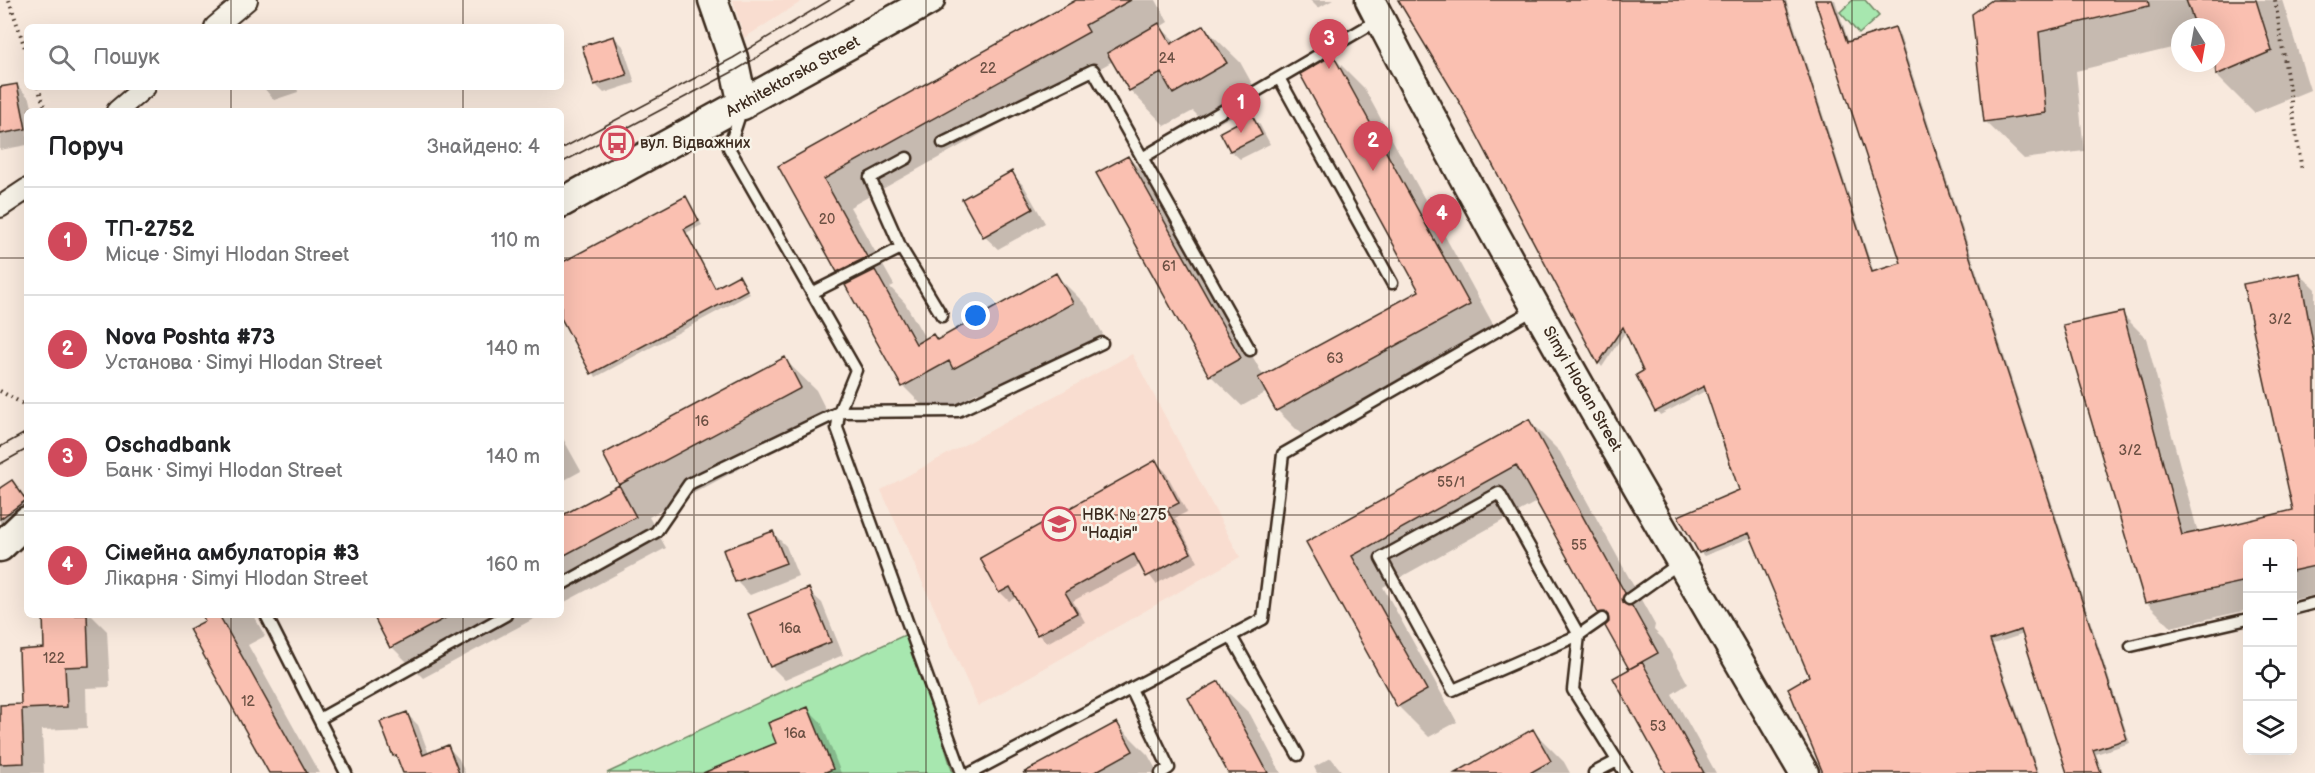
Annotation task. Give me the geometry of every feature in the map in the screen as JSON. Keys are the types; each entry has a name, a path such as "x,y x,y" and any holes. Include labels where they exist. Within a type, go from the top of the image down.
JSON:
{"street":[{"path":"219,24 247,0"},
{"path":"713,0 733,58 743,105"},
{"name":"Arkhitektorska Street","path":"564,201 743,105 930,0"},
{"name":"Simyi Hlodan Street","path":"1375,10 1535,309 1804,773"},
{"path":"120,108 142,90"},
{"path":"0,207 24,191"},
{"path":"0,547 24,524"}],"lane":[{"path":"1142,158 1279,78 1375,10"},
{"path":"943,144 1093,70 1250,350"},
{"path":"1279,78 1392,284"},
{"path":"743,105 729,148 856,370 839,412 837,428 962,773"},
{"path":"907,158 870,178 901,248 942,316"},
{"path":"812,293 901,248"},
{"path":"971,773 1263,620 1283,454 1535,309"},
{"path":"564,583 656,532 689,484 839,412 958,411 1102,343"},
{"path":"1602,619 1579,635 1453,690 1381,558 1499,494 1579,635 1573,690 1625,773"},
{"path":"1629,599 1681,562"},
{"path":"2297,608 2315,603"},
{"path":"268,618 346,773"},
{"path":"319,719 501,618"},
{"path":"2131,646 2243,620"},
{"path":"1232,636 1298,755"},
{"path":"1131,689 1170,768 1161,773"},
{"path":"1594,773 1617,760"}],"path":[{"path":"9,0 24,45"},
{"path":"2275,0 2302,171"},
{"path":"39,90 45,108"},
{"path":"0,391 24,404"}],"shaded area":[{"path":"733,0 804,0 744,38"},
{"name":"НВК № 275 \"Надія\"","path":"1132,354 1240,557 978,706 881,490"}],"green space":[{"path":"1853,0 1865,0 1879,16 1859,34 1840,12"},
{"path":"909,633 953,773 607,773"}],"building":[{"path":"1076,0 1131,0 1085,25 1089,32 824,179 867,257 837,272 778,166"},
{"path":"1398,0 1784,0 1872,272 1901,263 1815,0 1832,0 1847,42 1895,27 2127,739 2093,750 2101,773 2067,773 2021,630 1990,640 2037,773 1823,773 1788,688 1809,676 1749,533 1699,553 1678,516 1739,490 1704,386 1655,412 1636,375 1643,371 1623,327 1598,364 1460,103"},
{"path":"1992,0 2148,0 2149,6 2039,32 2046,113 1984,122 1972,14"},
{"path":"2186,0 2256,0 2272,51 2225,71 2225,18 2193,18"},
{"path":"1159,23 1171,44 1204,25 1227,63 1173,94 1161,73 1129,91 1107,53"},
{"path":"614,36 627,75 594,85 582,46"},
{"path":"1333,55 1470,305 1276,411 1258,378 1419,291 1300,74"},
{"path":"17,84 24,129 0,134 0,87"},
{"path":"1252,115 1262,135 1230,151 1220,132"},
{"path":"1128,156 1241,358 1209,376 1096,173"},
{"path":"1012,171 1033,209 983,237 962,199"},
{"path":"686,196 699,221 684,229 715,288 739,275 747,290 591,374 564,324 564,261"},
{"path":"875,270 916,344 933,334 937,340 1056,273 1073,303 953,369 949,361 902,387 845,285"},
{"path":"2300,273 2315,354 2315,566 2297,570 2297,539 2243,539 2243,582 2145,603 2063,325 2123,312 2182,535 2230,525 2293,510 2243,284"},
{"path":"785,357 801,388 619,485 603,454"},
{"path":"1529,419 1625,593 1623,603 1632,606 1658,653 1629,669 1605,626 1609,622 1608,615 1605,612 1598,613 1516,465 1352,556 1427,690 1397,707 1306,542"},
{"path":"1156,460 1179,503 1167,509 1191,553 1146,577 1134,554 1065,592 1077,613 1037,635 1010,587 999,593 980,558"},
{"path":"12,480 24,497 24,501 0,519 0,488"},
{"path":"619,485 636,517 564,555 564,514"},
{"path":"773,531 786,563 735,582 723,550"},
{"path":"809,588 831,642 770,667 748,614"},
{"path":"43,618 87,618 89,666 65,667 67,707 22,709 24,763 0,764 0,705 21,704 19,650 44,648"},
{"path":"204,618 221,618 307,773 269,773 189,629 205,621"},
{"path":"375,618 445,618 390,648"},
{"path":"1642,662 1704,773 1666,773 1613,678"},
{"path":"1219,681 1268,773 1228,773 1188,698"},
{"path":"808,707 833,769 823,773 703,773 776,743 768,723"},
{"path":"407,712 423,755 448,745 459,773 403,773 396,755 393,756 380,722"},
{"path":"1117,722 1133,751 1093,773 1023,773"},
{"path":"1533,729 1551,761 1530,773 1455,773"}],"tram line":[{"path":"564,147 733,58 830,0"},
{"path":"564,161 736,70 853,0"},
{"path":"0,447 24,434"},
{"path":"0,464 24,451"}],"place":[{"name":"Oschadbank","path":"1329,69"},
{"name":"ТП-2752","path":"1241,133"},
{"name":"вул. Відважних","path":"617,143"},
{"name":"Nova Poshta #73","path":"1373,171"},
{"name":"Сімейна амбулаторія #3","path":"1442,244"},
{"name":"НВК № 275 \"Надія\"","path":"1059,524"}]}
